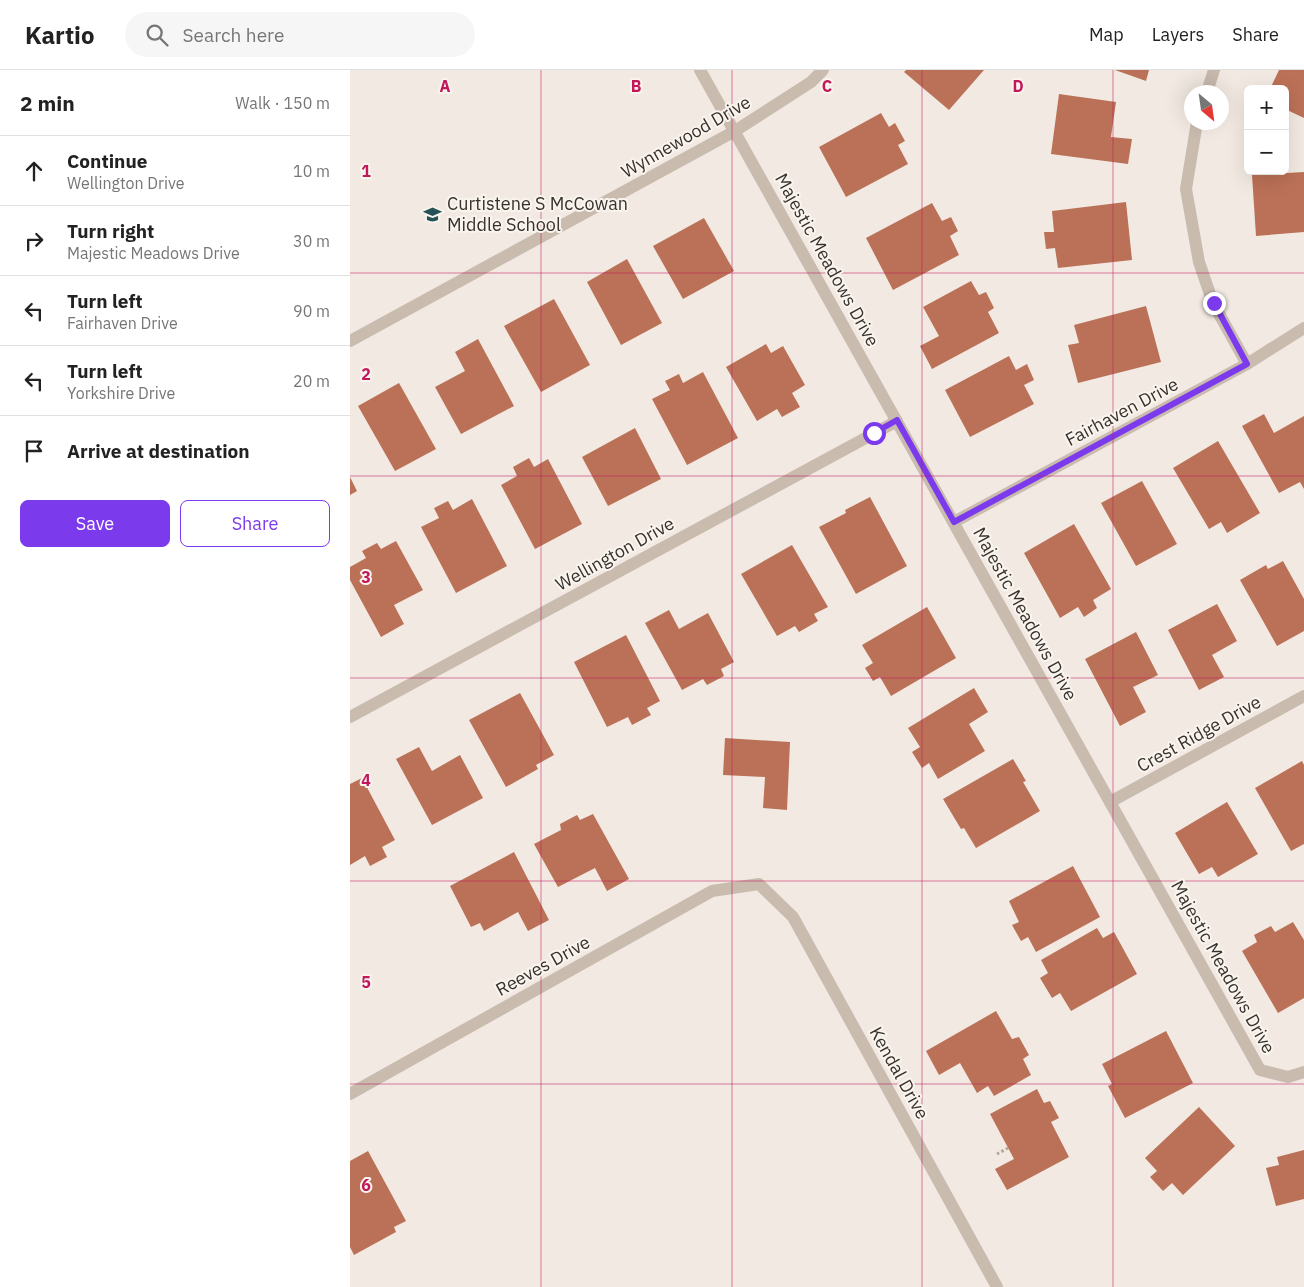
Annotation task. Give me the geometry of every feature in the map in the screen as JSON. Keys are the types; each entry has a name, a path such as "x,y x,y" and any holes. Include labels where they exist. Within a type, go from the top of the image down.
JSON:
{"street":[{"name":"Majestic Meadows Drive","path":"700,70 1260,1070 1288,1078 1304,1072"},
{"name":"Wynnewood Drive","path":"350,341 735,131 811,82 823,70"},
{"path":"1209,85 1214,70"},
{"path":"1196,130 1186,189 1199,262 1214,303 1247,364"},
{"name":"Fairhaven Drive","path":"954,522 1247,364 1304,328"},
{"name":"Wellington Drive","path":"350,717 897,420"},
{"name":"Crest Ridge Drive","path":"1110,802 1304,696"},
{"name":"Reeves Drive","path":"350,1094 712,891 758,884"},
{"name":"Kendal Drive","path":"758,884 793,917 997,1287"}],"path":[{"path":"997,1154 1008,1148"}],"building":[{"path":"906,70 984,70 949,110 904,72"},
{"path":"1115,70 1149,70 1146,81"},
{"path":"1279,70 1304,70 1304,118 1289,111 1289,85 1272,85"},
{"path":"1059,94 1116,102 1111,137 1132,139 1128,164 1051,154"},
{"path":"881,113 889,127 895,123 905,141 898,145 908,164 846,197 819,147"},
{"path":"1304,172 1304,232 1256,236 1252,175 1289,175 1289,173"},
{"path":"1126,202 1132,260 1058,268 1055,248 1046,249 1044,232 1054,232 1052,211"},
{"path":"932,203 942,221 951,217 958,231 950,236 959,255 893,290 866,238"},
{"path":"704,218 734,271 683,299 653,246"},
{"path":"627,259 662,323 621,345 587,282"},
{"path":"971,281 979,295 986,292 994,308 988,312 999,333 932,369 920,346 939,336 923,307"},
{"path":"554,299 590,365 541,392 504,326"},
{"path":"1146,306 1161,362 1078,383 1068,345 1079,343 1074,325"},
{"path":"478,339 514,406 461,434 435,387 465,371 455,352"},
{"path":"766,344 771,353 783,346 805,385 792,393 800,407 782,417 777,409 757,421 726,367"},
{"path":"1009,356 1016,370 1027,364 1034,380 1024,385 1034,404 970,437 945,390"},
{"path":"703,372 738,438 687,465 652,399 670,390 665,381 679,374 683,383"},
{"path":"399,383 436,449 395,471 358,406"},
{"path":"1264,414 1274,433 1304,416 1304,489 1300,482 1279,493 1242,426"},
{"path":"635,428 661,479 608,506 582,457"},
{"path":"1218,441 1260,513 1227,533 1221,522 1209,529 1173,468"},
{"path":"529,458 534,467 548,459 582,524 535,549 501,485 517,476 513,467"},
{"path":"350,477 357,491 350,495"},
{"path":"1142,481 1177,544 1136,566 1101,503"},
{"path":"870,497 907,566 856,594 819,527 846,513 845,510"},
{"path":"472,499 507,566 456,593 421,527 439,518 434,508 448,501 453,510"},
{"path":"1074,524 1111,589 1093,600 1097,608 1084,617 1078,607 1060,618 1024,553"},
{"path":"396,541 423,590 394,605 404,624 381,637 350,580 350,567 366,558 362,551 377,543 381,549"},
{"path":"792,545 828,607 814,614 818,621 799,632 795,626 777,636 741,574"},
{"path":"1283,561 1304,599 1304,631 1277,646 1240,580 1266,565 1268,569"},
{"path":"1217,604 1237,641 1212,655 1224,677 1199,690 1168,630"},
{"path":"927,607 956,658 891,696 880,677 873,681 865,668 873,663 862,645"},
{"path":"669,610 679,629 708,613 734,662 721,669 724,676 707,685 703,679 682,690 645,623"},
{"path":"1136,632 1158,675 1133,687 1146,712 1120,726 1085,659"},
{"path":"626,635 660,701 647,708 651,715 632,725 628,717 607,727 574,662"},
{"path":"974,688 988,712 969,724 985,751 938,779 929,763 922,768 912,752 920,747 908,728"},
{"path":"520,693 554,755 536,765 538,769 506,787 469,720"},
{"path":"725,738 790,742 787,810 763,808 765,777 723,775"},
{"path":"419,747 432,771 460,755 483,798 432,825 396,759"},
{"path":"1013,759 1026,781 1023,782 1040,811 976,848 964,828 961,829 943,799"},
{"path":"1302,761 1304,765 1304,844 1291,851 1255,788"},
{"path":"362,778 395,840 382,847 387,857 370,866 365,856 350,865 350,784"},
{"path":"1227,802 1258,854 1218,877 1212,867 1199,874 1175,833"},
{"path":"593,814 629,879 607,891 595,868 558,887 534,844 561,830 560,824 577,815 580,820"},
{"path":"514,852 549,920 528,931 518,912 484,931 480,923 471,927 450,886"},
{"path":"1073,866 1100,917 1036,952 1028,937 1021,941 1012,925 1019,922 1009,901"},
{"path":"1293,922 1304,940 1304,998 1278,1013 1242,951 1257,942 1254,935 1271,926 1275,932"},
{"path":"1097,928 1103,938 1114,932 1137,974 1071,1011 1060,993 1052,998 1040,978 1048,973 1041,960"},
{"path":"996,1011 1012,1039 1019,1037 1029,1055 1023,1059 1031,1075 994,1096 988,1086 977,1093 960,1063 939,1075 926,1051"},
{"path":"1166,1031 1193,1083 1125,1118 1108,1086 1112,1084 1102,1064"},
{"path":"1037,1089 1044,1103 1050,1101 1059,1118 1051,1122 1069,1157 1007,1190 995,1169 1014,1159 990,1114"},
{"path":"1199,1107 1235,1146 1183,1195 1172,1183 1163,1191 1150,1177 1157,1171 1145,1158"},
{"path":"1304,1150 1304,1199 1276,1206 1266,1168 1279,1165 1277,1157"},
{"path":"368,1151 406,1221 394,1227 396,1232 354,1255 350,1247 350,1161"}],"place":[{"name":"Curtistene S McCowan Middle School","path":"433,214"}],"route":[{"path":"874,433 897,420 954,522 1247,364 1214,303"}]}
